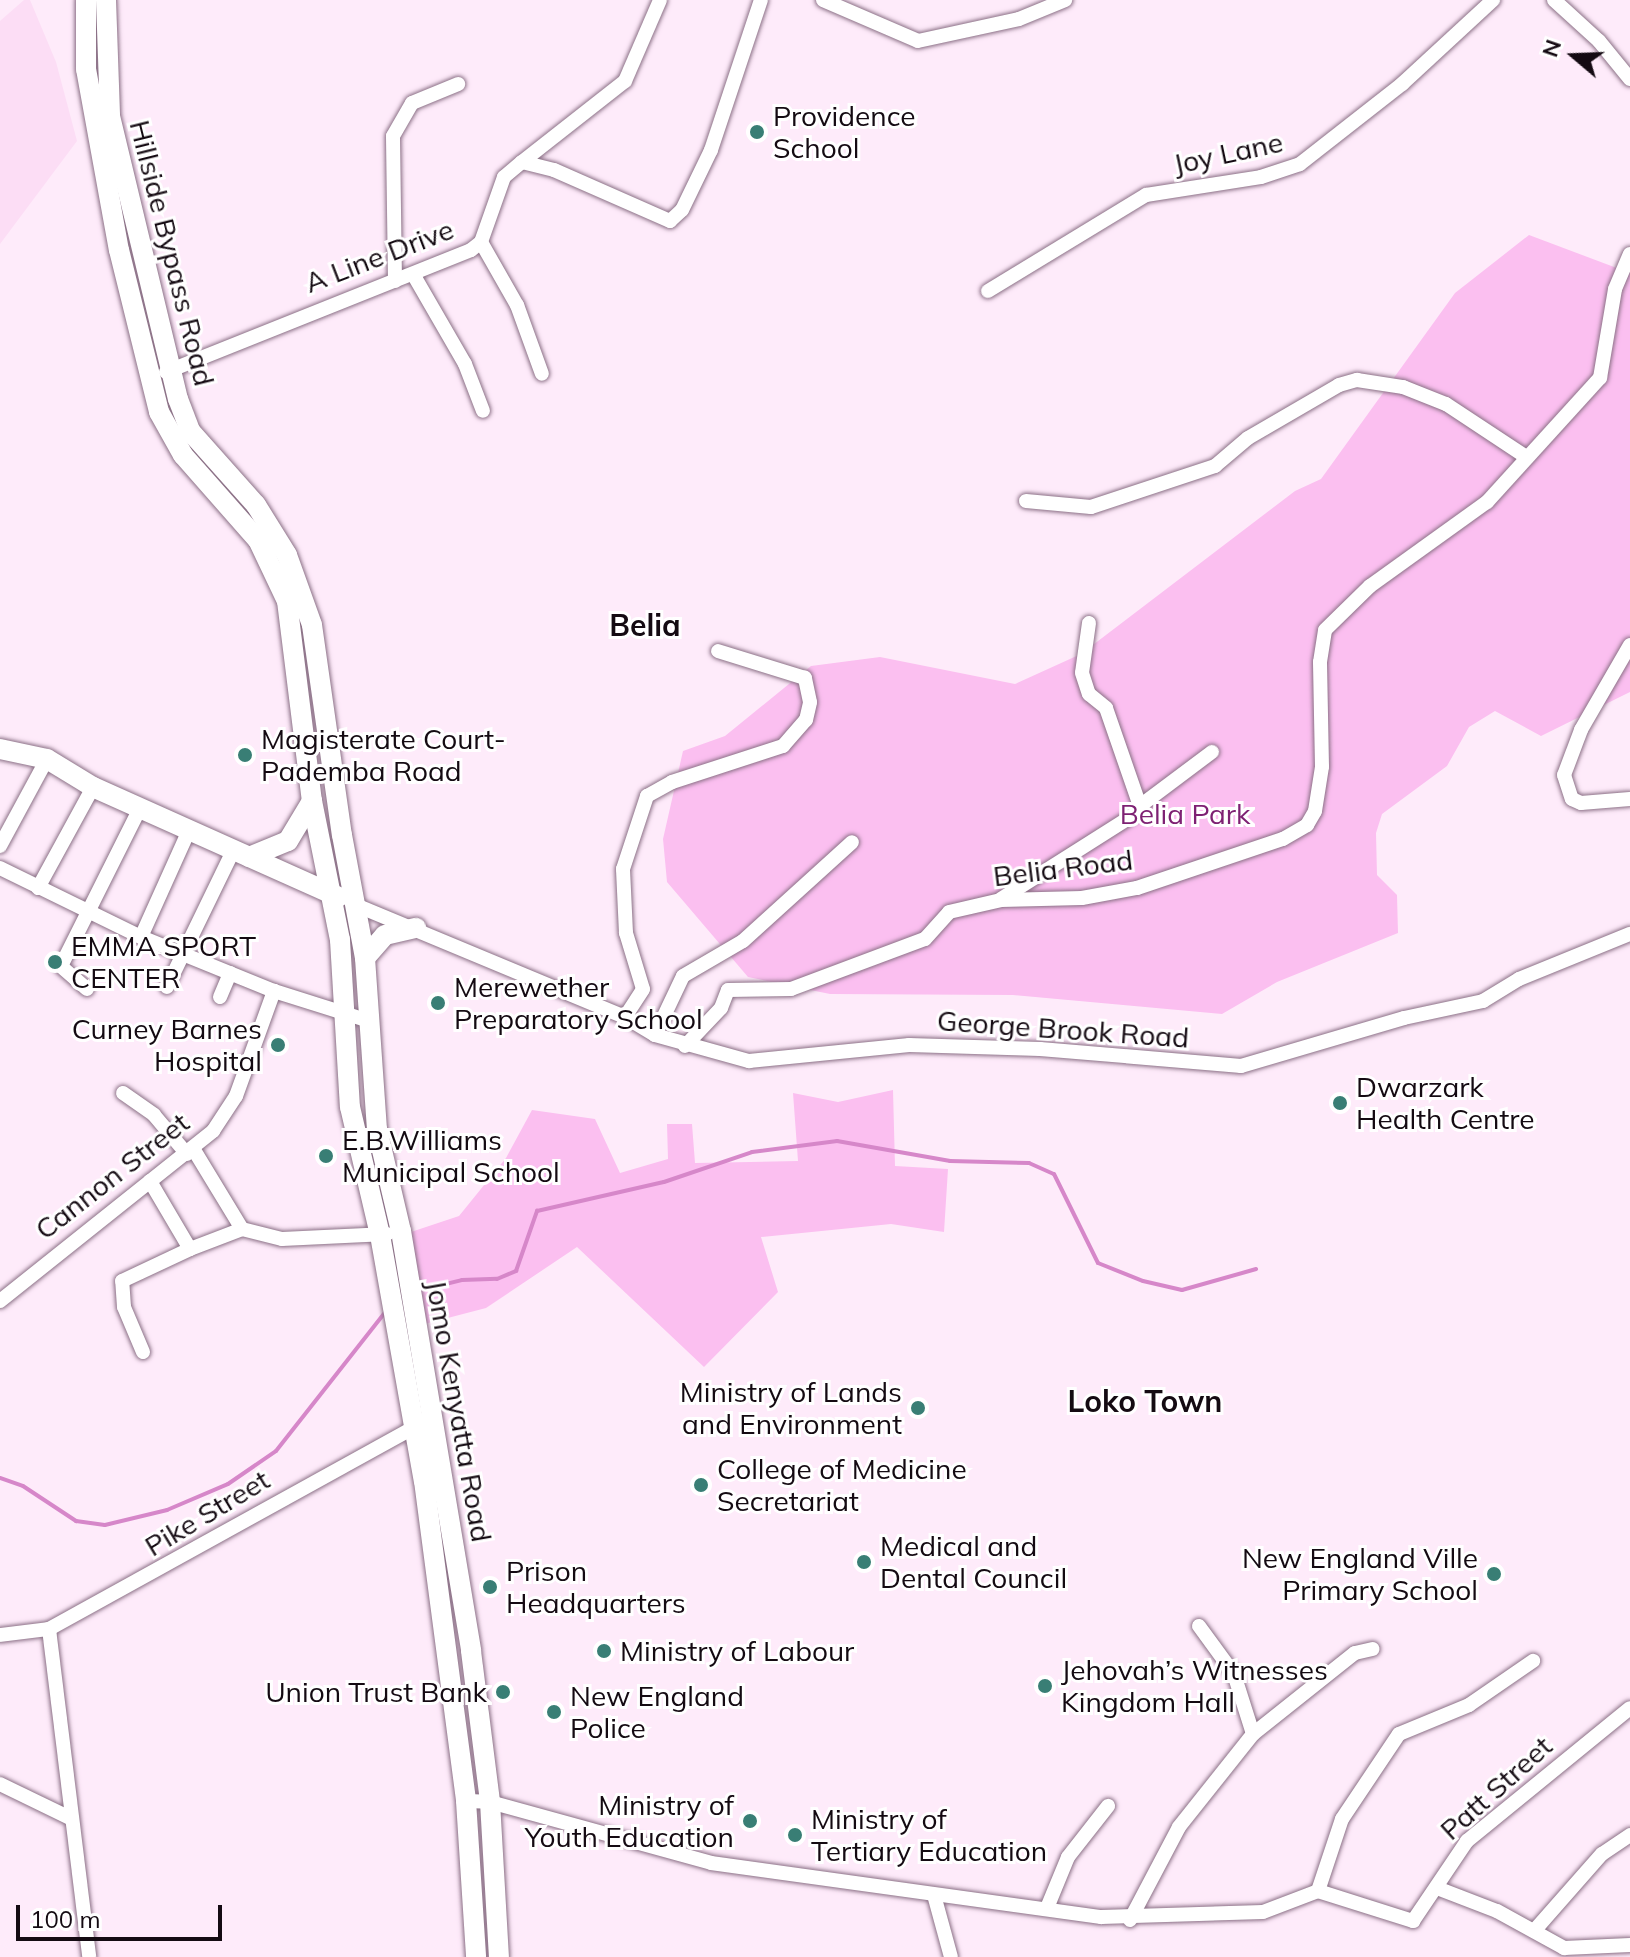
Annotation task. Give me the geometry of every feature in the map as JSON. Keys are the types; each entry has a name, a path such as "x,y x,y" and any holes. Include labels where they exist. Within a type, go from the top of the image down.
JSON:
{"main road":[{"name":"Hillside Bypass Road","path":"86,0 89,83 140,346 162,377 190,431 256,505 308,604 342,835 358,906"},
{"name":"Hillside Bypass Road","path":"106,0 110,116 162,377 167,431 258,540 287,601 312,801 331,893"},
{"path":"0,749 47,759 93,787 358,906"},
{"path":"241,854 288,841 312,801"},
{"name":"Jomo Kenyatta Road","path":"331,893 342,951 346,1072 391,1233"},
{"name":"Jomo Kenyatta Road","path":"358,906 365,958 370,1070 398,1278 405,1381 466,1801 476,1957"},
{"path":"365,958 385,935 416,928"},
{"path":"346,1072 370,1070"},
{"name":"Jomo Kenyatta Road","path":"398,1278 426,1374 435,1419 490,1802 499,1957"}],"street":[{"name":"A Line Drive","path":"162,377 413,274 481,242 504,177 625,81 660,0"},
{"path":"522,162 554,170 670,221 682,210 711,150 761,0"},
{"path":"823,0 918,41 1019,19 1065,0"},
{"name":"Joy Lane","path":"988,291 1146,195 1261,177 1300,164 1402,84 1493,0"},
{"path":"1554,0 1599,41 1630,79"},
{"path":"395,281 393,136 412,103 458,84"},
{"path":"481,242 517,305 542,374"},
{"path":"1026,501 1091,507 1215,466 1248,438 1339,385 1357,380 1403,387 1446,404 1525,456 1600,378 1617,280 1630,254"},
{"path":"413,274 465,364 483,411"},
{"name":"Belia Road","path":"685,1046 721,1008 728,990 791,989 925,939 949,912 1001,900 1082,898 1137,888 1283,839 1307,825 1315,811 1322,767 1320,662 1325,630 1338,612 1415,550 1487,502 1525,456"},
{"path":"1001,900 1141,810 1106,708 1089,694 1082,673 1089,623"},
{"path":"1630,645 1581,730 1564,775 1572,799 1581,803 1630,799"},
{"path":"625,1017 643,989 626,933 623,869 647,796 672,782 783,746 806,720 810,702 805,678 718,651"},
{"path":"1140,806 1212,752"},
{"path":"0,846 47,759"},
{"path":"38,888 93,787"},
{"path":"87,989 61,966 140,808"},
{"path":"141,937 189,830"},
{"path":"655,1035 683,976 743,941 852,842"},
{"path":"167,987 183,953 241,854"},
{"path":"0,868 141,937 274,991 345,1016 366,1020"},
{"name":"George Brook Road","path":"358,906 625,1017 655,1035 685,1046 749,1061 909,1045 1040,1049 1241,1066 1404,1018 1483,1001 1519,979 1630,934"},
{"path":"220,997 230,973"},
{"name":"Cannon Street","path":"0,1301 190,1152 226,1115 236,1096 274,991"},
{"path":"123,1093 154,1115 190,1152 242,1229"},
{"path":"150,1181 190,1249"},
{"path":"143,1352 124,1307 122,1281 242,1229 282,1239 391,1233"},
{"name":"Pike Street","path":"0,1635 49,1629 186,1557 413,1425 435,1419"},
{"path":"1199,1626 1234,1674 1253,1734"},
{"path":"49,1629 89,1957"},
{"path":"1130,1920 1179,1827 1253,1734 1355,1653 1373,1649"},
{"path":"466,1801 490,1802 711,1863 934,1895 1130,1920 1263,1912 1318,1891 1342,1819 1399,1734 1469,1705 1533,1661"},
{"name":"Patt Street","path":"1318,1891 1413,1921 1467,1841 1630,1708"},
{"path":"0,1784 70,1818"},
{"path":"1047,1908 1068,1857 1108,1806"},
{"path":"1534,1931 1602,1854 1630,1835"},
{"path":"1437,1888 1577,1950 1630,1945"},
{"path":"934,1895 951,1957"}],"shaded area":[{"path":"24,0 30,0 56,62 77,141 0,244 0,21"}],"green space":[{"name":"Belia Park","path":"1529,235 1630,273 1630,692 1541,736 1495,711 1469,727 1447,766 1382,814 1376,833 1377,875 1397,895 1398,933 1277,982 1222,1014 1013,995 830,994 748,977 667,882 663,839 683,751 725,736 811,666 880,657 1015,684 1081,654 1295,491 1321,479 1455,293"},
{"path":"893,1090 895,1166 948,1169 944,1232 891,1224 761,1237 778,1292 704,1367 577,1247 486,1308 417,1326 408,1233 459,1216 506,1158 532,1110 595,1119 620,1173 668,1159 667,1124 692,1124 695,1163 798,1161 793,1093 838,1102"}],"waterway":[{"path":"417,1291 462,1280 497,1279 516,1271 537,1211 664,1182 752,1152 837,1141 950,1161 1029,1163 1054,1174 1098,1263 1143,1281 1182,1290 1256,1269"},
{"path":"0,1478 23,1486 76,1521 105,1525 167,1510 228,1484 276,1451 387,1310"}],"place":[{"name":"Providence School","path":"757,132"},
{"name":"Magisterate Court- Pademba Road","path":"245,755"},
{"name":"EMMA SPORT CENTER","path":"55,962"},
{"name":"Merewether Preparatory School","path":"438,1003"},
{"name":"Curney Barnes Hospital","path":"278,1045"},
{"name":"Dwarzark Health Centre","path":"1340,1103"},
{"name":"E.B.Williams Municipal School","path":"326,1156"},
{"name":"Ministry of Lands and Environment","path":"918,1408"},
{"name":"College of Medicine Secretariat","path":"701,1485"},
{"name":"Medical and Dental Council","path":"864,1562"},
{"name":"New England Ville Primary School","path":"1494,1574"},
{"name":"Prison Headquarters","path":"490,1587"},
{"name":"Ministry of Labour","path":"604,1651"},
{"name":"Jehovah’s Witnesses Kingdom Hall","path":"1045,1686"},
{"name":"Union Trust Bank","path":"503,1692"},
{"name":"New England Police","path":"554,1712"},
{"name":"Ministry of Youth Education","path":"750,1821"},
{"name":"Ministry of Tertiary Education","path":"795,1835"}],"district":[{"name":"Belia","path":"645,625"},
{"name":"Loko Town","path":"1145,1401"}]}
